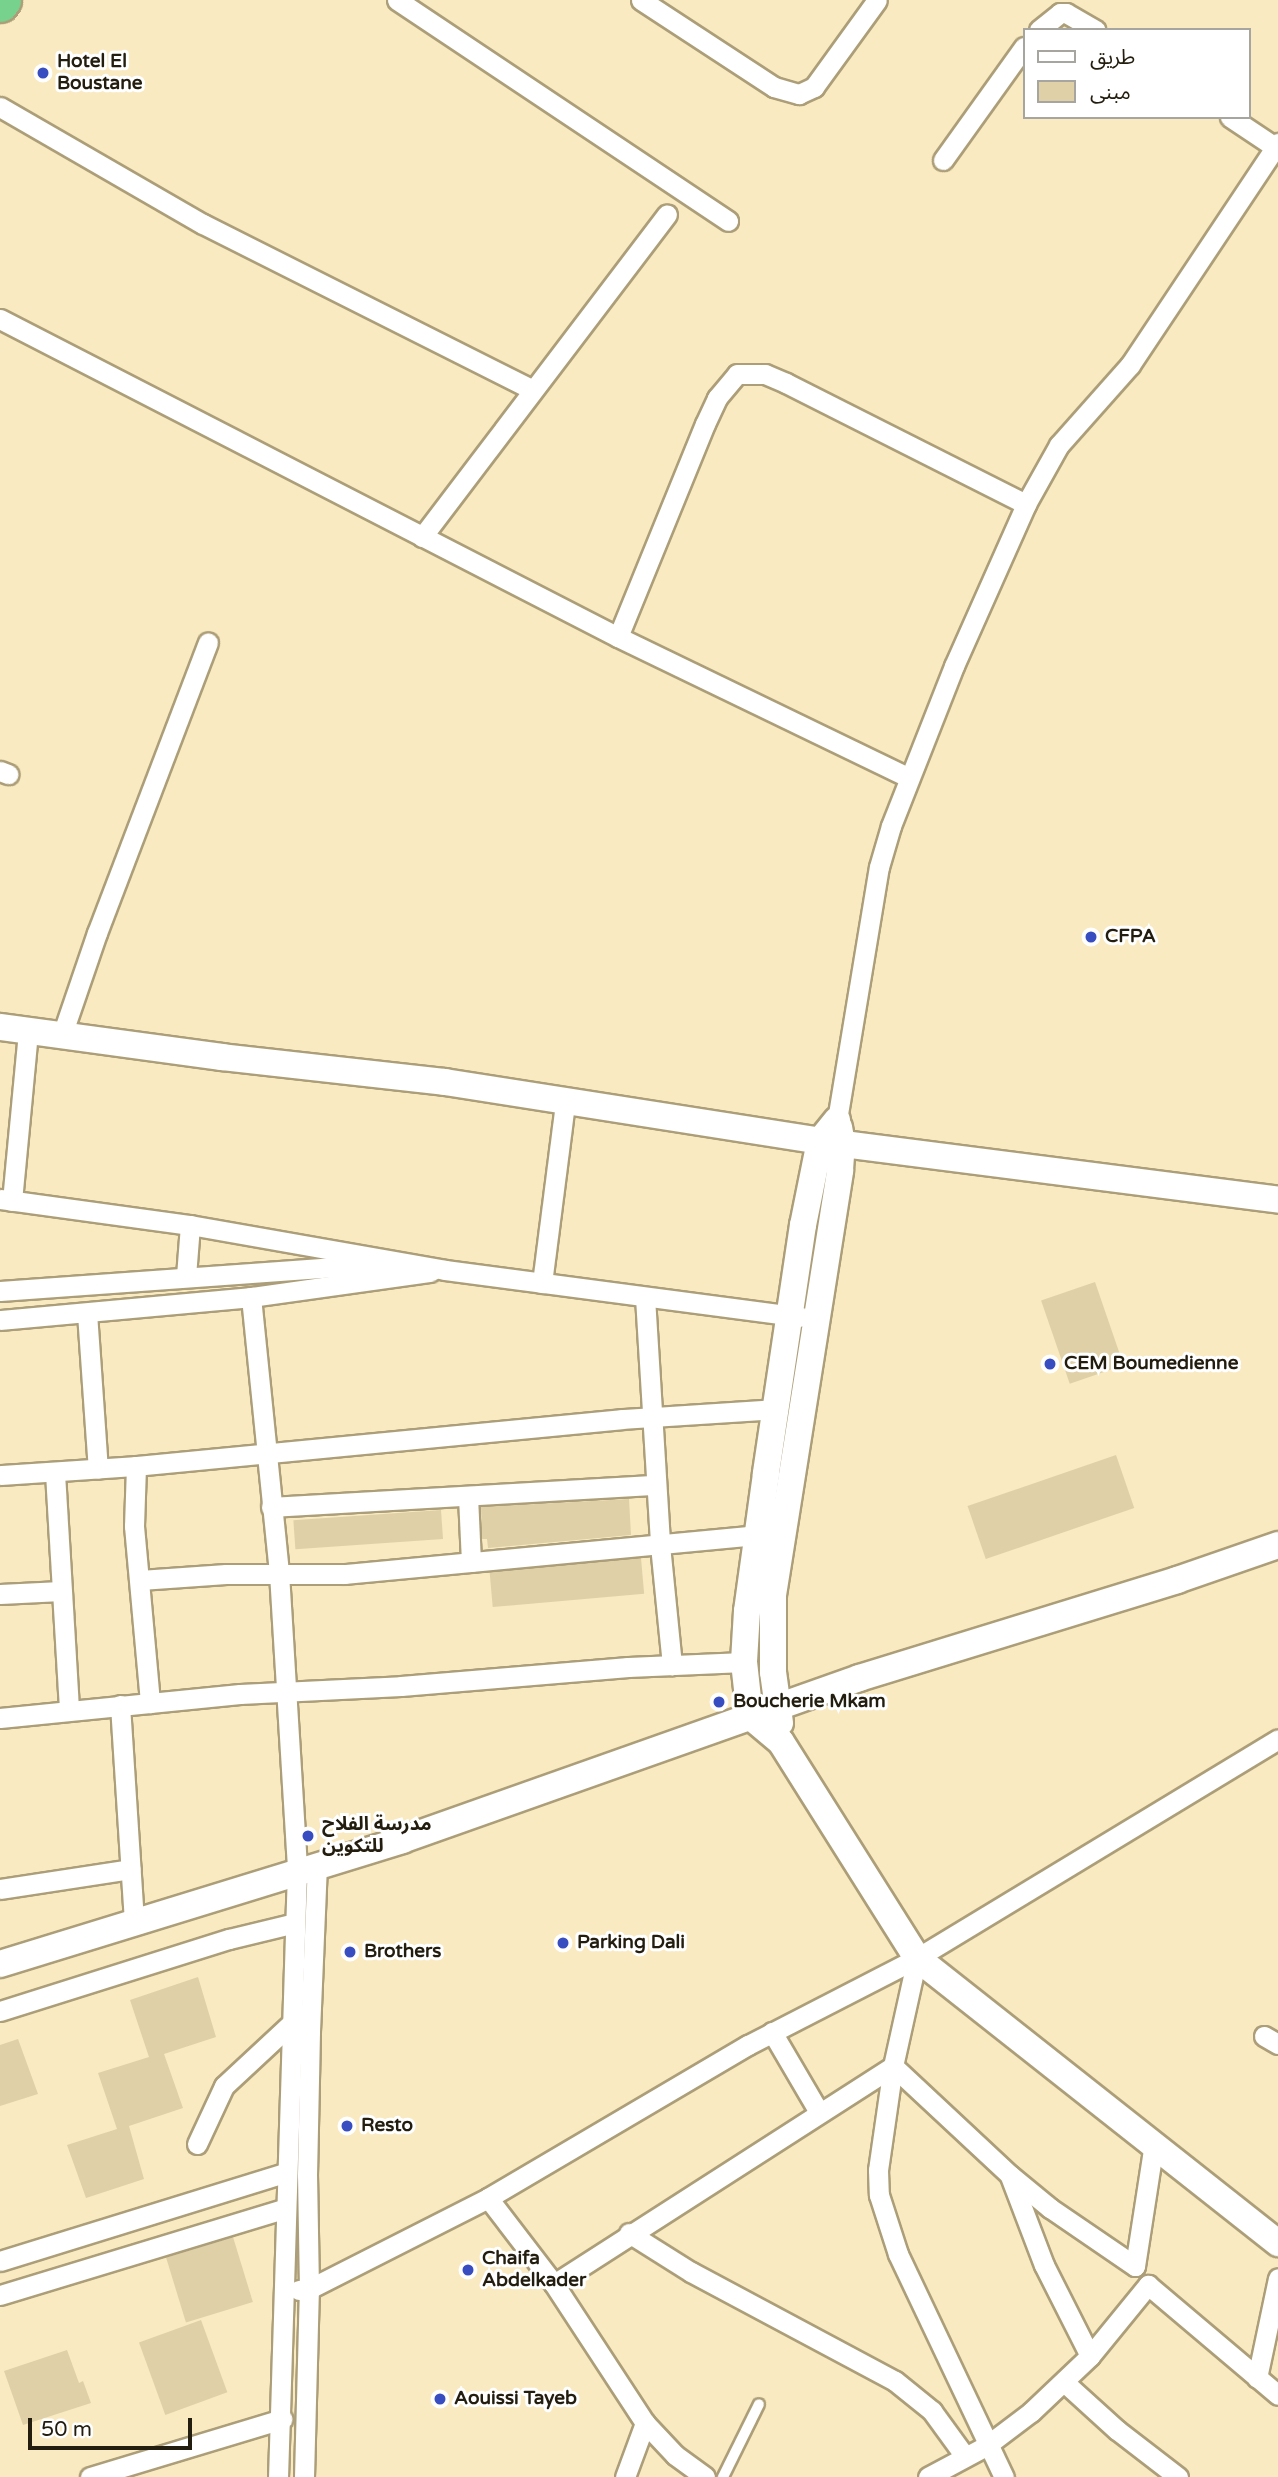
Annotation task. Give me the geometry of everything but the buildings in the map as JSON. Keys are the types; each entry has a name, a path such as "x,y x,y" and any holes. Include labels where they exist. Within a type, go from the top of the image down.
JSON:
{"street":[{"path":"397,0 728,221"},
{"path":"641,0 774,87 799,94 814,87 877,0"},
{"path":"1041,28 1053,16 1066,13 1092,28"},
{"path":"943,160 1023,48"},
{"path":"0,107 203,224 533,390"},
{"path":"781,1742 779,1706 773,1672 771,1534 776,1409 790,1315 833,1135 880,867 908,777 1026,504 1059,445 1130,365 1277,145 1233,119"},
{"path":"422,537 667,214"},
{"path":"0,319 618,637 908,777"},
{"path":"618,637 705,424 717,398 737,374 765,374 786,383 1026,504"},
{"path":"62,1035 97,933 208,643"},
{"path":"0,1027 445,1082 565,1103 833,1135 1278,1200"},
{"path":"28,1031 6,1200 190,1225 445,1270 816,1319"},
{"path":"542,1283 565,1103"},
{"path":"833,1135 816,1319 771,1534 747,1611 744,1662 750,1716 781,1742 917,1958 1278,2243"},
{"path":"186,1276 190,1225"},
{"path":"0,1291 402,1262"},
{"path":"0,1320 250,1297 445,1270"},
{"path":"250,1297 279,1573 287,1692 307,1867 301,2017 287,2172 282,2419 278,2477"},
{"path":"645,1297 660,1545 673,1665"},
{"path":"87,1314 98,1469"},
{"path":"0,1475 55,1473 776,1409"},
{"path":"136,1466 134,1526 150,1703"},
{"path":"55,1473 69,1710"},
{"path":"271,1507 656,1485"},
{"path":"468,1496 471,1562"},
{"path":"140,1580 279,1573 345,1574 771,1534"},
{"path":"0,1964 134,1920 402,1840 779,1706 1278,1545"},
{"path":"0,1594 61,1591"},
{"path":"0,1718 120,1705 287,1692 744,1662"},
{"path":"120,1705 134,1920"},
{"path":"284,2291 309,2289 488,2198 772,2032 917,1958 1278,1739"},
{"path":"304,2477 309,2289 301,2017 295,1923 307,1867"},
{"path":"0,1889 130,1869"},
{"path":"0,2011 229,1939 295,1923"},
{"path":"917,1958 892,2066 878,2170 882,2205 898,2254 950,2359 986,2445 1004,2477"},
{"path":"197,2144 224,2086 301,2017"},
{"path":"772,2032 820,2112"},
{"path":"554,2284 584,2267 629,2233 892,2066"},
{"path":"892,2066 1010,2175 1050,2208 1135,2266 1148,2285 1278,2395"},
{"path":"1135,2266 1154,2143"},
{"path":"0,2261 287,2172"},
{"path":"1010,2175 1044,2265 1090,2356"},
{"path":"488,2198 554,2284 645,2423 675,2455 705,2477"},
{"path":"0,2295 286,2208"},
{"path":"629,2233 691,2272 895,2381 932,2411 964,2455"},
{"path":"1256,2378 1278,2278"},
{"path":"928,2477 986,2445 1064,2382 1090,2356 1148,2285"},
{"path":"1064,2382 1116,2430 1178,2477"},
{"path":"90,2477 282,2419"},
{"path":"625,2477 645,2423"}],"lane":[{"path":"723,2477 759,2404"}],"place":[{"name":"Hotel El Boustane","path":"43,73"},
{"name":"CFPA","path":"1091,937"},
{"name":"CEM Boumedienne","path":"1050,1364"},
{"name":"Boucherie Mkam","path":"719,1702"},
{"name":"مدرسة الفلاح للتكوين","path":"308,1836"},
{"name":"Parking Dali","path":"563,1943"},
{"name":"Brothers","path":"350,1952"},
{"name":"Resto","path":"347,2126"},
{"name":"Chaifa Abdelkader","path":"468,2270"},
{"name":"Aouissi Tayeb","path":"440,2399"}]}
